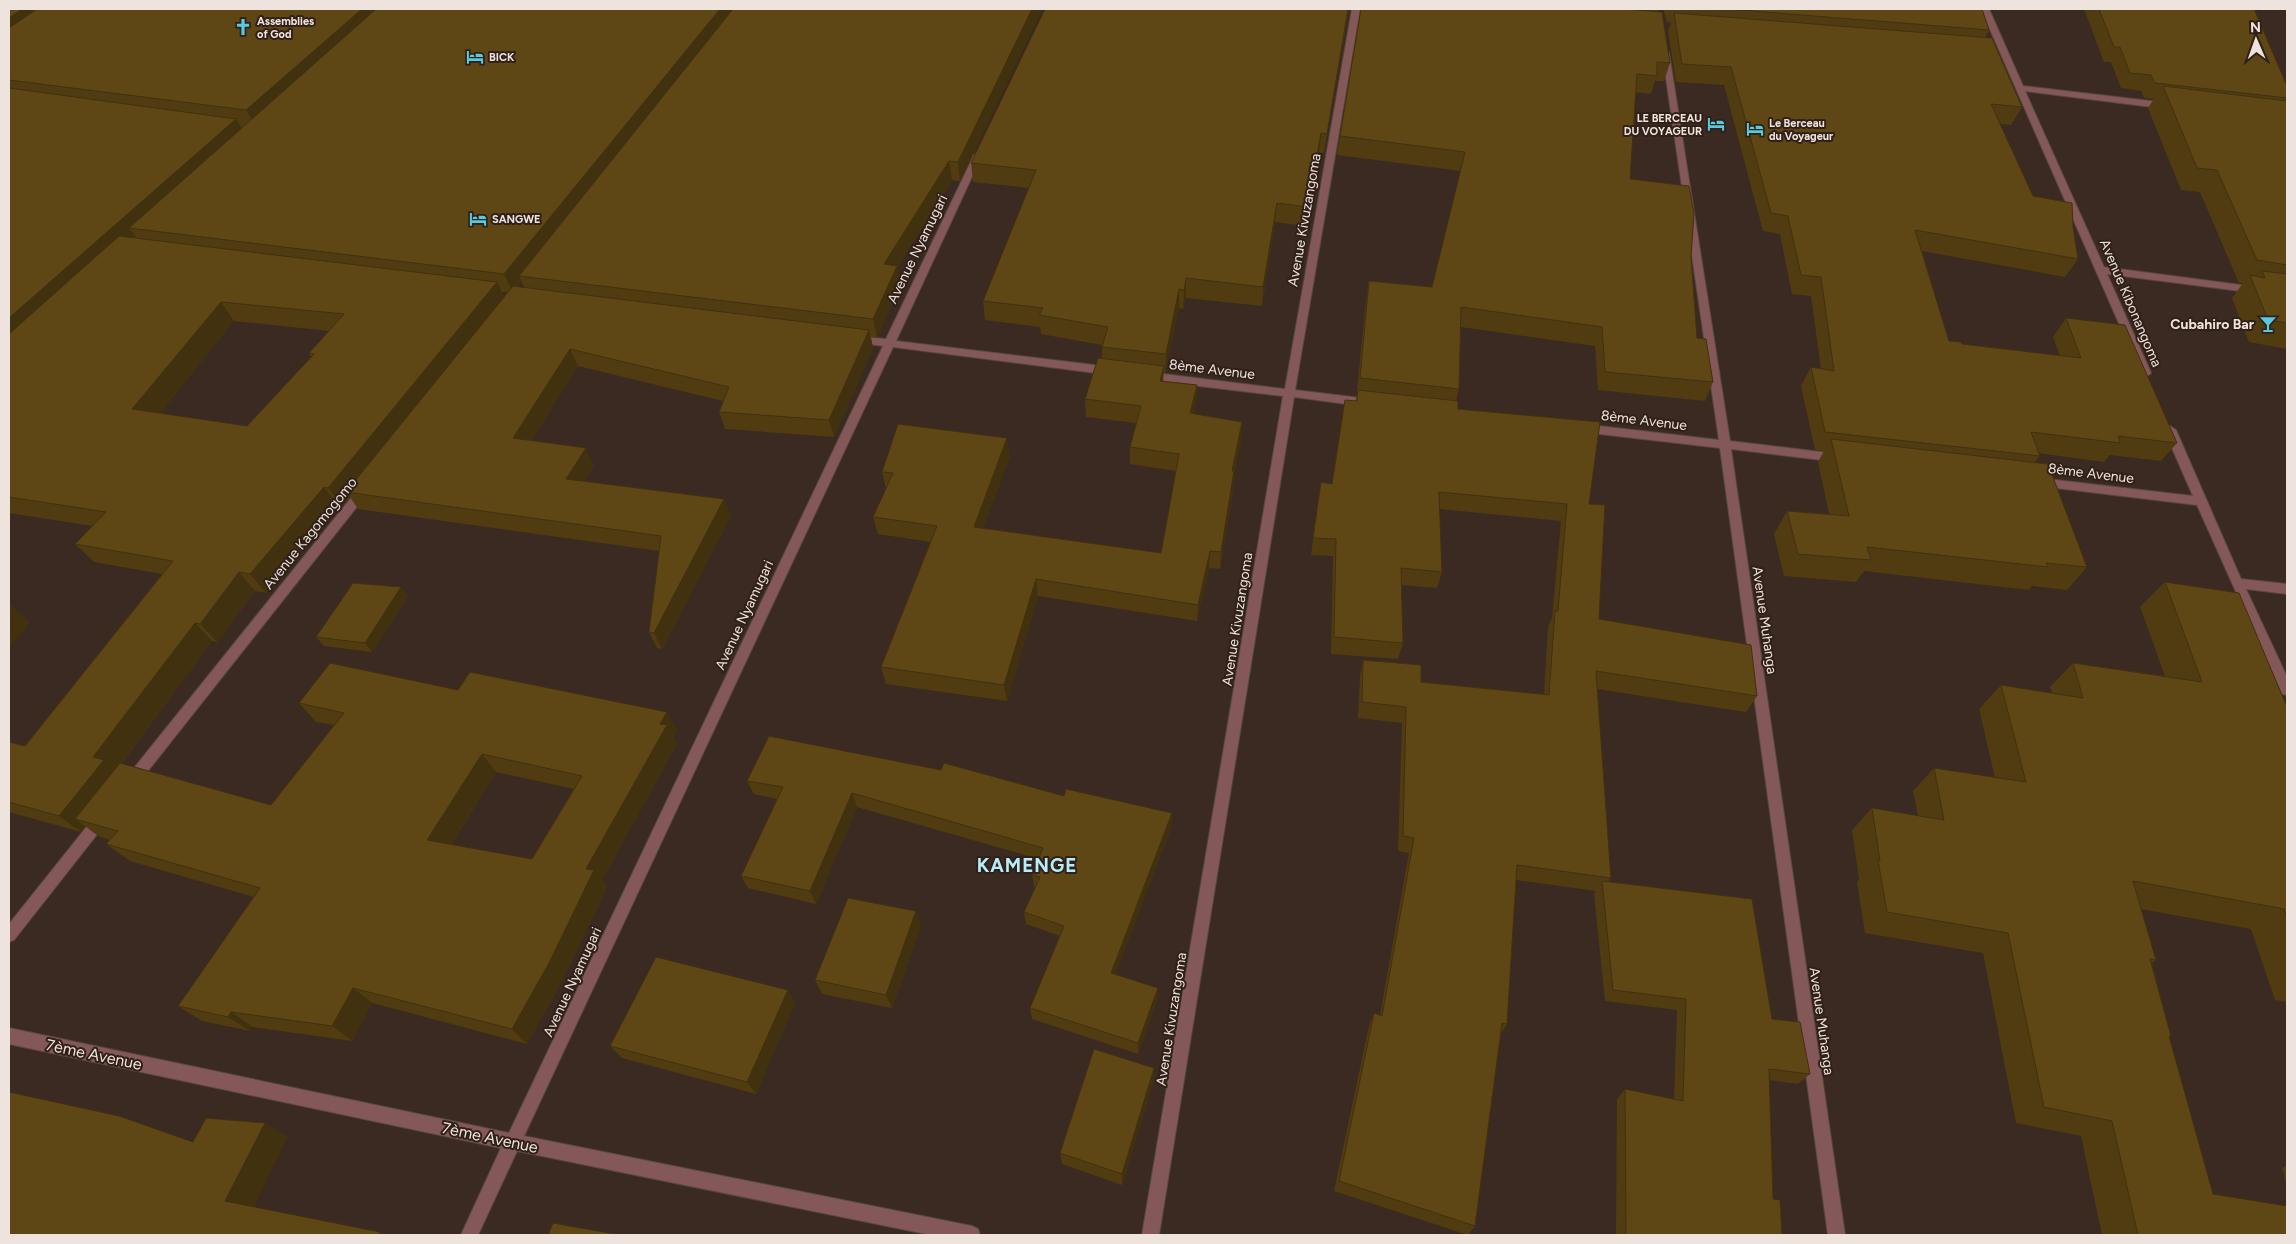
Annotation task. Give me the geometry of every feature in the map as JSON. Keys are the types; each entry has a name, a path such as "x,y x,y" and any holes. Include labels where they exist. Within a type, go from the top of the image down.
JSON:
{"street":[{"name":"Avenue Kivuzangoma","path":"1150,1235 1289,394 1356,9"},
{"name":"Avenue Kibonangoma","path":"1985,9 2000,54 2022,88 2152,386"},
{"name":"Avenue Muhanga","path":"1664,45 1725,444 1837,1235"},
{"path":"2022,88 2179,107"},
{"name":"Avenue Nyamugari","path":"468,1235 986,141"},
{"path":"2102,270 2287,294"},
{"name":"8ème Avenue","path":"840,337 1368,403"},
{"path":"2167,421 2237,583 2287,690"},
{"name":"8ème Avenue","path":"1567,426 1854,460"},
{"name":"8ème Avenue","path":"2032,481 2201,501"},
{"name":"Avenue Kagomogomo","path":"120,795 368,484"},
{"path":"2237,583 2287,589"},
{"path":"9,935 108,810"},
{"name":"7ème Avenue","path":"9,1036 513,1142 972,1235"}],"building":[{"path":"9,9 22,9 9,18"},
{"path":"37,9 362,9 246,110 9,80 9,28"},
{"path":"376,9 720,9 504,274 129,228"},
{"path":"733,9 1032,9 958,162 949,161 884,264 897,266 873,319 519,276"},
{"path":"1045,9 1348,9 1327,134 1321,133 1308,207 1277,203 1263,287 1186,278 1184,290 1179,289 1166,354 1102,347 1108,327 1039,315 1043,308 983,301 1036,170 971,163"},
{"path":"1361,9 1624,9 1662,12 1670,63 1657,62 1657,76 1637,74 1630,179 1689,186 1694,214 1691,257 1697,338 1706,339 1713,382 1605,372 1602,327 1461,307 1459,389 1360,378 1369,281 1432,287 1465,152 1340,136"},
{"path":"1727,9 1982,9 1989,30"},
{"path":"2099,9 2254,9 2287,86 2287,98 2155,83 2151,75 2130,73 2120,47 2114,47"},
{"path":"1674,13 1992,38 2022,107 1991,104 2033,196 2072,203 2073,227 2078,259 1915,230 1949,341 2081,358 2066,318 2125,325 2177,443 2118,436 2120,443 2031,432 2040,456 1825,432 1811,367 1834,371 1821,277 1801,275 1788,216 1771,213 1731,67 1682,64"},
{"path":"2163,86 2287,101 2287,265 2257,260 2217,170 2197,168"},
{"path":"9,88 236,119 9,318"},
{"path":"119,236 497,282 328,488 324,487 250,574 239,572 200,624 195,623 93,757 104,760 59,816 9,802 9,742 25,746 173,561 75,544 106,512 9,497 9,334","holes":["221,302 344,314 309,353 314,354 247,426 132,409"]},
{"path":"2262,271 2287,274 2287,323 2268,320 2250,275 2265,278"},
{"path":"513,286 869,330 829,420 719,412 729,387 570,349 513,438 586,448 566,479 724,499 654,633 649,632 661,536 346,492"},
{"path":"1098,358 1164,366 1160,381 1197,385 1190,413 1242,422 1232,471 1234,471 1221,552 1210,551 1198,605 1036,579 1004,685 881,667 937,526 873,517 893,473 882,472 898,424 1007,438 974,527 1161,553 1179,454 1130,447 1141,406 1085,399"},
{"path":"1358,390 1458,401 1458,409 1600,422 1589,504 1605,505 1599,619 1751,645 1757,696 1596,671 1611,878 1517,865 1507,1024 1502,1023 1475,1226 1339,1181 1374,1013 1382,1016 1414,838 1403,836 1406,707 1362,702 1363,660 1421,665 1421,682 1549,695 1555,611 1558,611 1567,504 1439,492 1442,572 1401,568 1403,643 1334,637 1336,539 1313,538 1321,482 1332,484 1345,400 1357,401"},
{"path":"1831,439 2048,464 2087,567 2046,563 2048,567 1867,547 1871,560 1798,554 1787,511 1849,516"},
{"path":"2165,582 2239,593 2287,707 2287,919 2284,909 2133,881 2156,960 2150,959 2171,1036 2169,1036 2213,1194 2287,1206 2287,1235 2138,1235 2112,1121 2044,1107 2008,933 1887,912 1872,808 1944,820 1934,768 2026,782 2001,685 2083,698 2073,663 2202,682"},
{"path":"353,583 401,587 365,643 316,637"},
{"path":"330,663 458,690 470,672 667,712 660,724 667,725 586,869 594,870 549,963 512,1029 353,988 332,1026 231,1012 228,1017 178,1006 260,888 106,844 118,831 75,819 120,763 271,805 344,713 299,703","holes":["482,754 582,776 532,859 427,840"]},
{"path":"769,736 941,770 944,763 1064,796 1066,789 1172,813 1111,973 1158,988 1138,1043 1030,1008 1064,926 1024,912 1040,877 1032,874 1043,848 852,793 810,891 741,876 783,787 747,781"},
{"path":"1602,881 1752,899 1772,1019 1800,1022 1810,1074 1769,1069 1773,1199 1780,1200 1782,1235 1626,1235 1625,1089 1683,1101 1686,999 1613,990"},
{"path":"848,898 916,911 886,995 815,980"},
{"path":"656,957 788,990 747,1082 610,1046"},
{"path":"1094,1049 1154,1068 1122,1174 1060,1153"},
{"path":"9,1092 119,1116 193,1142 206,1118 265,1123 225,1201 380,1232 379,1235 9,1235"},
{"path":"553,1223 620,1235 548,1235"}],"place":[{"name":"Assemblies of God","path":"243,27"},
{"name":"BICK","path":"475,57"},
{"name":"LE BERCEAU DU VOYAGEUR","path":"1716,124"},
{"name":"Le Berceau du Voyageur","path":"1755,129"},
{"name":"SANGWE","path":"478,219"},
{"name":"Cubahiro Bar","path":"2268,324"}],"district":[{"name":"KAMENGE","path":"1027,865"}]}
